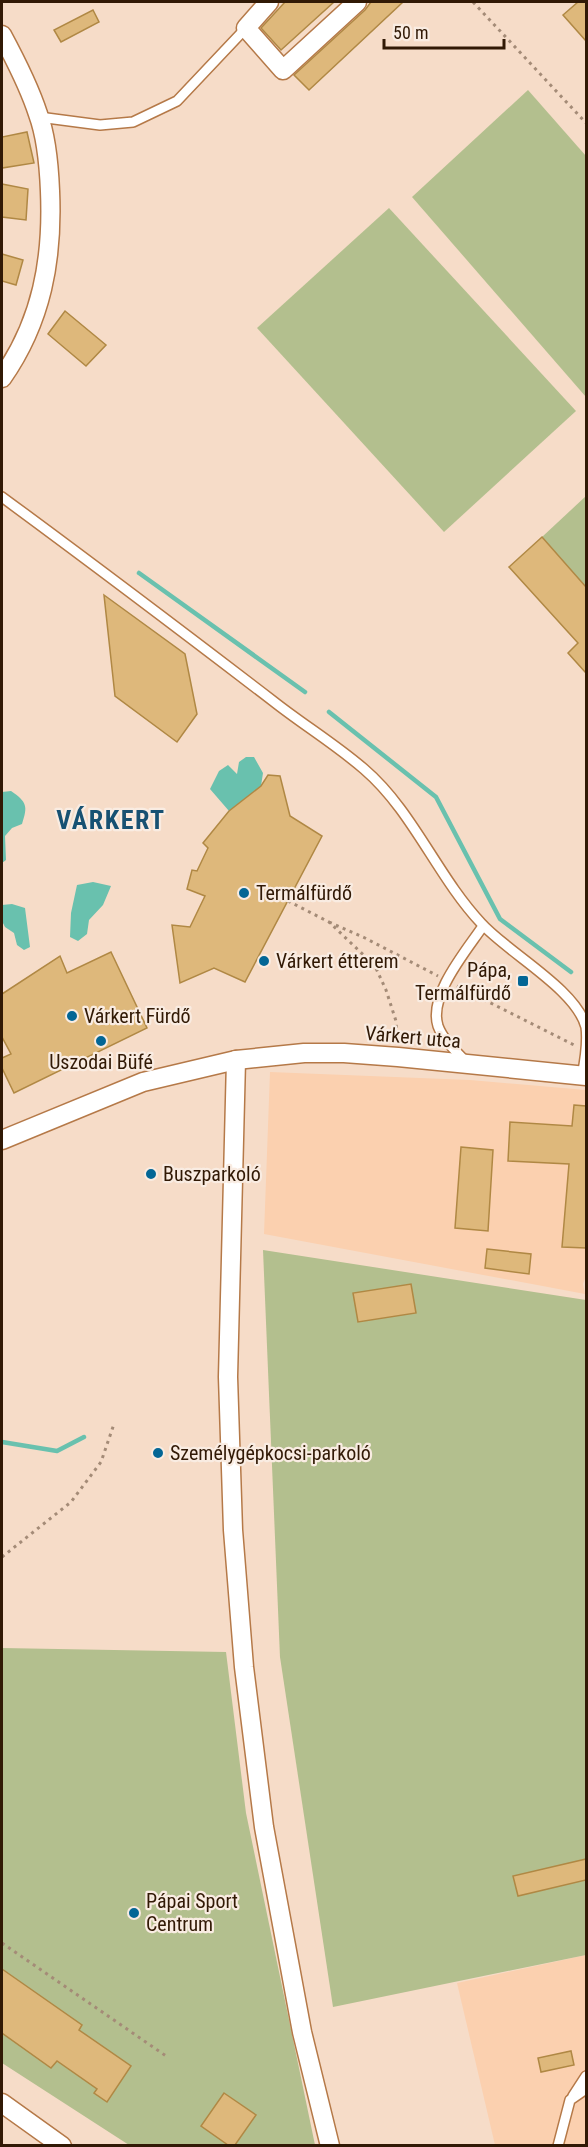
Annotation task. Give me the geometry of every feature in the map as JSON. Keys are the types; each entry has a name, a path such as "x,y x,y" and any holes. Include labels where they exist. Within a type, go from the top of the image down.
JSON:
{"street":[{"path":"269,2 246,28 283,70 357,2"},
{"path":"2,35 24,74 39,117 49,166 51,218 48,270 35,316 2,378"},
{"name":"Várkert utca","path":"2,1140 143,1082 236,1060 304,1053 398,1057 584,1076"},
{"path":"236,1060 228,1377 233,1530 244,1667 264,1827 302,2032 330,2145"},
{"path":"2,2103 62,2145"}],"lane":[{"path":"39,117 100,125 133,122 177,101 246,28"},
{"path":"2,497 364,769 394,800 460,900 483,926 573,1001 586,1028 584,1076"},
{"path":"468,1064 438,1026 437,1013 447,980 483,926"},
{"path":"558,2145 570,2100 586,2076"},
{"path":"570,2100 586,2089"}],"path":[{"path":"473,2 586,123"},
{"path":"288,901 329,922 375,966 396,1021 398,1057"},
{"path":"2,1557 71,1502 101,1462 114,1424"},
{"path":"2,1943 166,2056"}],"shaded area":[{"path":"270,1072 470,1080 586,1090 586,1276 583,1284 585,1294 264,1234"},
{"path":"586,1955 586,2145 495,2145 457,1983"}],"green space":[{"path":"528,90 586,156 586,397 412,197"},
{"path":"389,208 576,411 444,532 257,328"},
{"path":"586,496 586,587 542,537"},
{"path":"263,1250 586,1300 586,1955 333,2007 280,1657"},
{"name":"Pápai Sport Centrum","path":"2,1648 226,1652 246,1813 315,2145 129,2145 2,2063"}],"water":[{"path":"246,757 254,757 263,773 261,786 229,811 210,789 219,771 228,765 237,774 239,762"},
{"path":"11,791 25,805 25,813 22,824 12,828 5,836 6,860 2,863 2,792"},
{"path":"93,882 111,886 103,905 89,920 87,934 78,941 70,937 71,913 77,885"},
{"path":"12,904 25,908 30,947 24,950 17,945 14,933 5,927 2,921 2,905"}],"building":[{"path":"285,2 334,2 281,50 261,28"},
{"path":"371,2 403,2 309,90 294,75"},
{"path":"578,2 586,2 586,41 563,15"},
{"path":"93,10 99,22 61,42 54,30"},
{"path":"27,132 34,163 2,168 2,137"},
{"path":"2,184 28,189 26,220 2,217"},
{"path":"2,254 23,260 16,285 2,281"},
{"path":"65,311 106,345 86,366 48,334"},
{"path":"542,537 586,587 586,673 568,653 578,643 509,567"},
{"path":"104,595 185,654 197,714 177,742 115,696"},
{"name":"Termálfürdő","path":"268,775 280,776 290,816 322,836 245,982 214,968 180,983 172,925 190,927 205,896 187,889 192,870 197,871 208,848 203,843 229,811 261,786"},
{"name":"Várkert Fürdő","path":"111,952 147,1028 14,1093 2,1068 2,1058 11,1054 2,1037 2,994 60,956 67,973"},
{"path":"574,1105 586,1106 586,1248 562,1247 569,1164 508,1161 510,1122 572,1126"},
{"path":"461,1147 493,1150 488,1231 455,1228"},
{"path":"487,1249 531,1254 529,1274 485,1268"},
{"path":"411,1284 416,1313 358,1322 353,1293"},
{"path":"586,1859 586,1880 518,1896 513,1876"},
{"path":"2,1969 82,2025 79,2030 131,2066 107,2102 94,2093 97,2089 57,2061 51,2068 2,2033"},
{"path":"571,2051 574,2065 541,2072 538,2058"},
{"path":"224,2093 256,2115 235,2145 228,2145 201,2126"}],"waterway":[{"path":"139,573 305,692"},
{"path":"329,712 436,797 500,919 571,972"},
{"path":"2,1442 57,1451 84,1437"}],"place":[{"name":"Termálfürdő","path":"244,893"},
{"name":"Várkert étterem","path":"264,961"},
{"name":"Pápa, Termálfürdő","path":"523,981"},
{"name":"Várkert Fürdő","path":"72,1016"},
{"name":"Uszodai Büfé","path":"101,1041"},
{"name":"Buszparkoló","path":"151,1174"},
{"name":"Személygépkocsi-parkoló","path":"158,1453"},
{"name":"Pápai Sport Centrum","path":"134,1913"}],"district":[{"name":"VÁRKERT","path":"111,820"}]}
